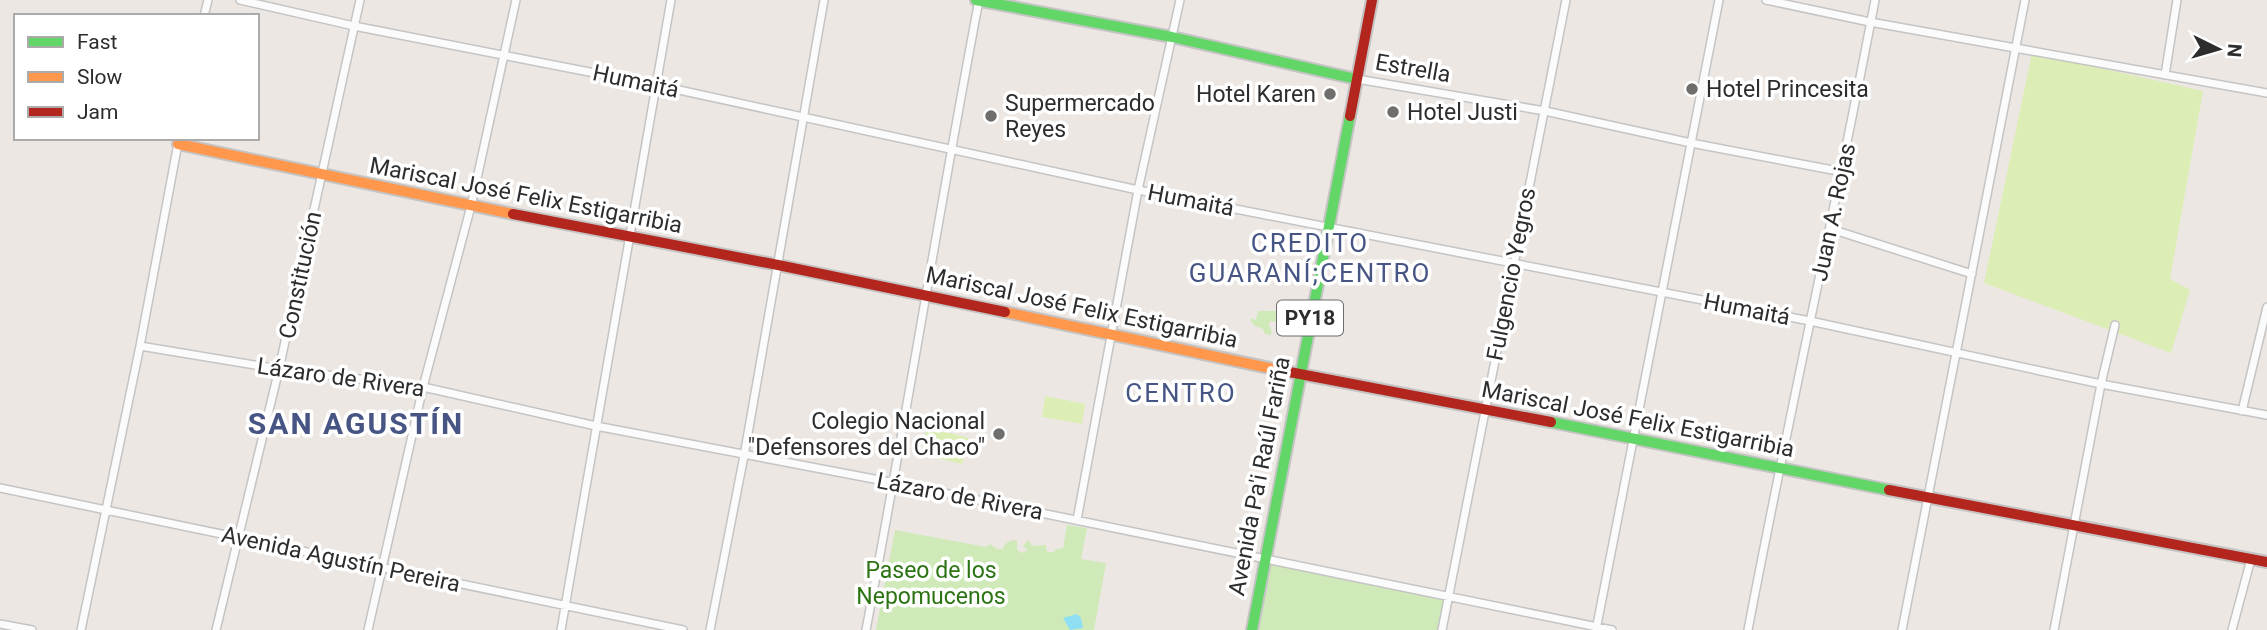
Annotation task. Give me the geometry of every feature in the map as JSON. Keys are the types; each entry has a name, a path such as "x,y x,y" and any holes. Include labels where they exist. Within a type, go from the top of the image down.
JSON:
{"main road":[{"name":"Estrella","path":"978,0 1172,37 1356,79"},
{"name":"Avenida Pa'i Raúl Fariña","path":"1252,630 1372,0"},
{"name":"Mariscal José Felix Estigarribia","path":"178,141 471,206 778,265 1300,374 2267,562"}],"street":[{"name":"Humaitá","path":"240,0 354,26 656,85 1138,190 1810,321 2101,384 2267,415"},
{"name":"Constitución","path":"216,630 279,369 360,0"},
{"path":"368,630 422,387 471,206 516,0"},
{"path":"561,630 671,0"},
{"path":"710,630 744,456 824,0"},
{"path":"866,630 895,483 950,148 978,0"},
{"path":"1077,520 1138,190 1180,0"},
{"name":"Fulgencio Yegros","path":"1442,630 1566,0"},
{"path":"1597,629 1632,437 1720,0"},
{"path":"1766,0 1870,22 2267,93"},
{"name":"Juan A. Rojas","path":"1748,630 1779,469 1843,172 1875,0"},
{"path":"1902,630 2025,0"},
{"path":"2165,75 2177,0"},
{"name":"Estrella","path":"1356,79 1545,111 1843,172"},
{"path":"80,630 140,346 178,141"},
{"path":"1831,229 1972,274"},
{"path":"2242,411 2267,307"},
{"path":"2054,630 2101,384 2115,325"},
{"name":"Lázaro de Rivera","path":"140,346 279,369 422,387 596,426 895,483 1612,630"},
{"name":"Avenida Agustín Pereira","path":"0,488 683,630"},
{"path":"2232,630 2251,559"},
{"path":"0,624 32,630"}],"green space":[{"path":"2032,53 2203,91 2170,279 2190,290 2171,353 1984,283"},
{"path":"1258,311 1283,311 1284,314 1297,315 1297,318 1293,322 1291,319 1279,318 1276,322 1270,321 1270,335 1265,334 1263,329 1251,321 1251,318 1256,320"},
{"path":"1045,396 1085,404 1082,424 1042,417"},
{"path":"927,427 969,438 962,464 921,454"},
{"name":"Paseo de los Nepomucenos","path":"1067,525 1087,528 1081,559 1106,563 1094,630 876,630 895,530 986,547 990,544 997,549 1003,549 1005,544 1012,540 1017,541 1017,550 1022,553 1028,550 1023,546 1028,540 1032,546 1046,545 1047,552 1063,548"},
{"path":"1267,559 1447,598 1440,630 1254,630"}],"water":[{"path":"1077,614 1081,618 1083,628 1070,630 1063,618"}],"traffic: fast":[{"path":"976,0 1172,37 1356,79"},
{"path":"1252,630 1350,116"},
{"path":"1551,422 1889,490"}],"traffic: slow":[{"path":"178,144 513,214"},
{"path":"1005,312 1279,370"}],"traffic: jam":[{"path":"1350,116 1372,0"},
{"path":"513,214 1005,312"},
{"path":"1279,370 1551,422"},
{"path":"1889,490 2267,562"}],"place":[{"name":"Hotel Princesita","path":"1692,89"},
{"name":"Hotel Karen","path":"1330,94"},
{"name":"Hotel Justi","path":"1393,112"},
{"name":"Supermercado Reyes","path":"991,116"},
{"name":"Colegio Nacional \"Defensores del Chaco\"","path":"999,434"}],"district":[{"name":"CREDITO GUARANÍ;CENTRO","path":"1310,258"},
{"name":"CENTRO","path":"1181,393"},
{"name":"SAN AGUSTÍN","path":"356,424"}]}
